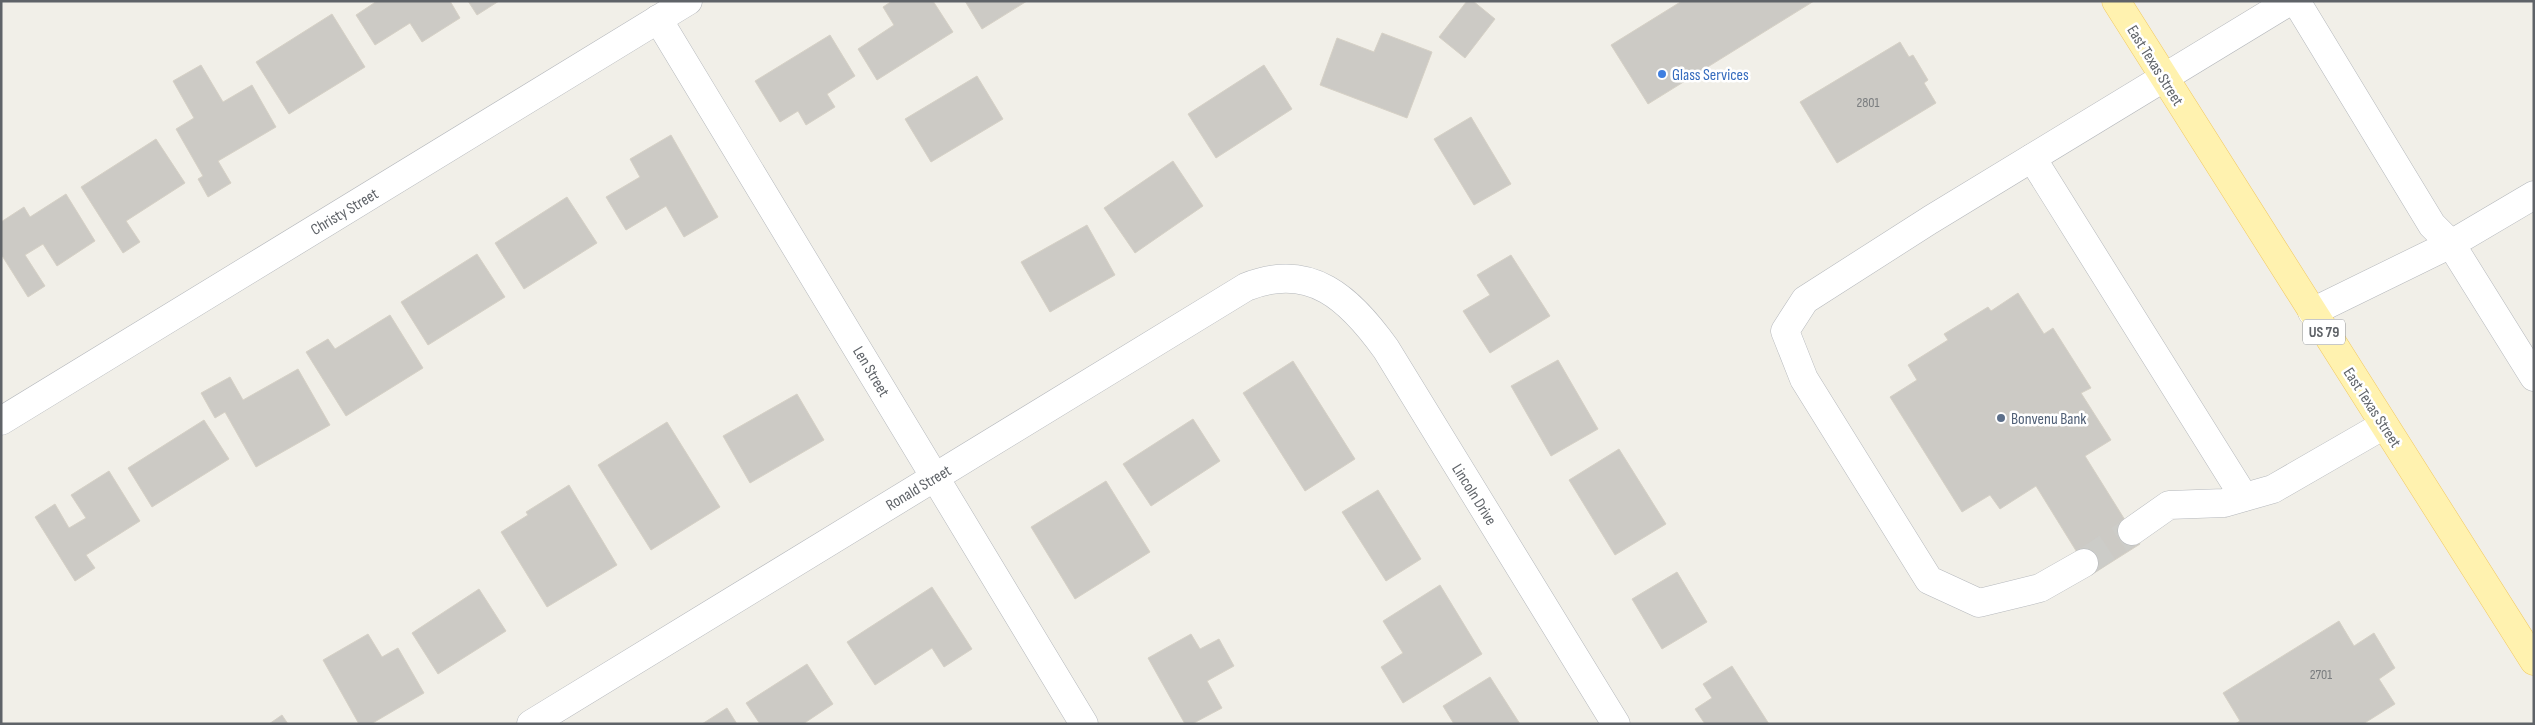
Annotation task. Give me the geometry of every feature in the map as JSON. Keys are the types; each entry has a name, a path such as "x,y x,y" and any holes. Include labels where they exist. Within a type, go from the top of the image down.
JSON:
{"main road":[{"name":"East Texas Street","path":"2116,1 2534,661"}],"street":[{"name":"Christy Street","path":"1,421 688,1"},
{"path":"2084,563 2040,588 1979,603 1929,580 1804,379 1785,331 1806,300 2032,158 2290,1"},
{"path":"2296,1 2432,225 2451,244 2534,377"},
{"name":"Len Street","path":"658,19 936,476 1084,724"},
{"path":"2032,158 2244,497"},
{"path":"2312,312 2451,244 2534,195"},
{"name":"Ronald Street","path":"531,724 1246,287 1262,281 1278,279 1297,279 1313,283"},
{"name":"Lincoln Drive","path":"1313,283 1350,304 1368,323 1386,349 1616,724"},
{"path":"2132,531 2169,506 2224,503 2273,489 2384,425"}],"building":[{"path":"377,1 450,1 460,18 422,42 410,23 375,45 356,15"},
{"path":"468,1 499,1 477,15"},
{"path":"892,1 933,1 953,32 877,80 858,49 894,25 883,7"},
{"path":"965,1 1027,1 982,29"},
{"path":"1467,1 1473,1 1495,19 1465,58 1439,37"},
{"name":"Glass Services","path":"1682,1 1814,1 1648,104 1611,45"},
{"path":"332,14 365,67 289,114 256,62"},
{"path":"1382,33 1432,52 1407,118 1320,85 1337,38 1374,52"},
{"path":"830,35 855,76 827,94 835,107 806,125 798,111 780,122 755,81"},
{"path":"1900,42 1909,57 1913,55 1928,80 1924,83 1936,103 1837,163 1800,102"},
{"path":"201,65 223,102 252,85 276,127 218,161 231,183 208,197 198,179 203,176 176,129 194,118 173,81"},
{"path":"1264,65 1292,109 1216,158 1188,114"},
{"path":"977,76 1003,119 931,162 905,119"},
{"path":"1471,117 1511,184 1474,205 1434,139"},
{"path":"671,135 718,217 684,237 666,206 626,230 606,197 640,177 630,159"},
{"path":"156,139 185,183 126,221 140,242 123,253 81,187"},
{"path":"1173,161 1203,206 1135,253 1104,208"},
{"path":"66,194 95,241 57,266 43,244 25,255 45,286 28,297 1,254 1,222 24,207 30,217"},
{"path":"567,197 597,243 524,289 495,243"},
{"path":"1087,225 1115,275 1050,312 1021,262"},
{"path":"477,254 505,297 428,345 401,302"},
{"path":"1511,255 1550,316 1490,353 1463,311 1490,295 1477,275"},
{"name":"Bonvenu Bank","path":"2018,293 2044,334 2053,328 2091,388 2081,393 2111,440 2085,456 2140,544 2091,575 2036,486 2000,509 1990,495 1962,512 1890,397 1917,380 1908,365 1948,340 1944,334 1988,307 1991,311"},
{"path":"390,315 423,368 346,416 306,352 328,339 335,349"},
{"path":"1558,360 1598,429 1551,456 1511,386"},
{"path":"1293,361 1355,459 1305,491 1243,393"},
{"path":"298,369 330,425 256,467 225,412 215,418 201,393 230,377 243,400"},
{"path":"797,394 824,440 750,483 723,436"},
{"path":"1193,419 1220,461 1151,506 1123,464"},
{"path":"204,420 229,459 152,507 128,468"},
{"path":"667,422 720,507 651,550 598,465"},
{"path":"1619,449 1666,524 1615,555 1569,480"},
{"path":"109,471 140,521 86,555 95,568 75,581 35,517 55,504 69,528 86,518 71,495"},
{"path":"1106,481 1150,552 1075,599 1031,527"},
{"path":"569,485 617,565 547,607 501,532 528,515 526,512"},
{"path":"1378,490 1421,559 1386,581 1342,512"},
{"path":"1677,572 1707,622 1662,649 1632,599"},
{"path":"1440,585 1482,654 1403,703 1381,667 1403,653 1383,621"},
{"path":"932,587 972,649 944,667 932,648 875,685 847,642"},
{"path":"479,589 506,631 438,674 412,633"},
{"path":"2339,621 2354,646 2374,633 2395,668 2379,679 2395,704 2363,724 2235,724 2240,721 2223,693"},
{"path":"368,634 382,657 398,648 424,693 371,724 359,724 323,660"},
{"path":"1191,634 1200,649 1219,639 1234,666 1207,681 1222,708 1192,724 1185,724 1148,658"},
{"path":"807,664 833,704 803,724 760,724 746,703"},
{"path":"1732,666 1769,724 1705,724 1695,709 1712,698 1703,684"},
{"path":"1490,677 1520,724 1454,724 1443,706"},
{"path":"727,708 737,724 702,724"},
{"path":"282,715 288,724 269,724"}],"tunnel":[{"path":"2084,563 2132,531"}],"place":[{"name":"Glass Services","path":"1662,74"},
{"name":"Bonvenu Bank","path":"2001,418"}]}
